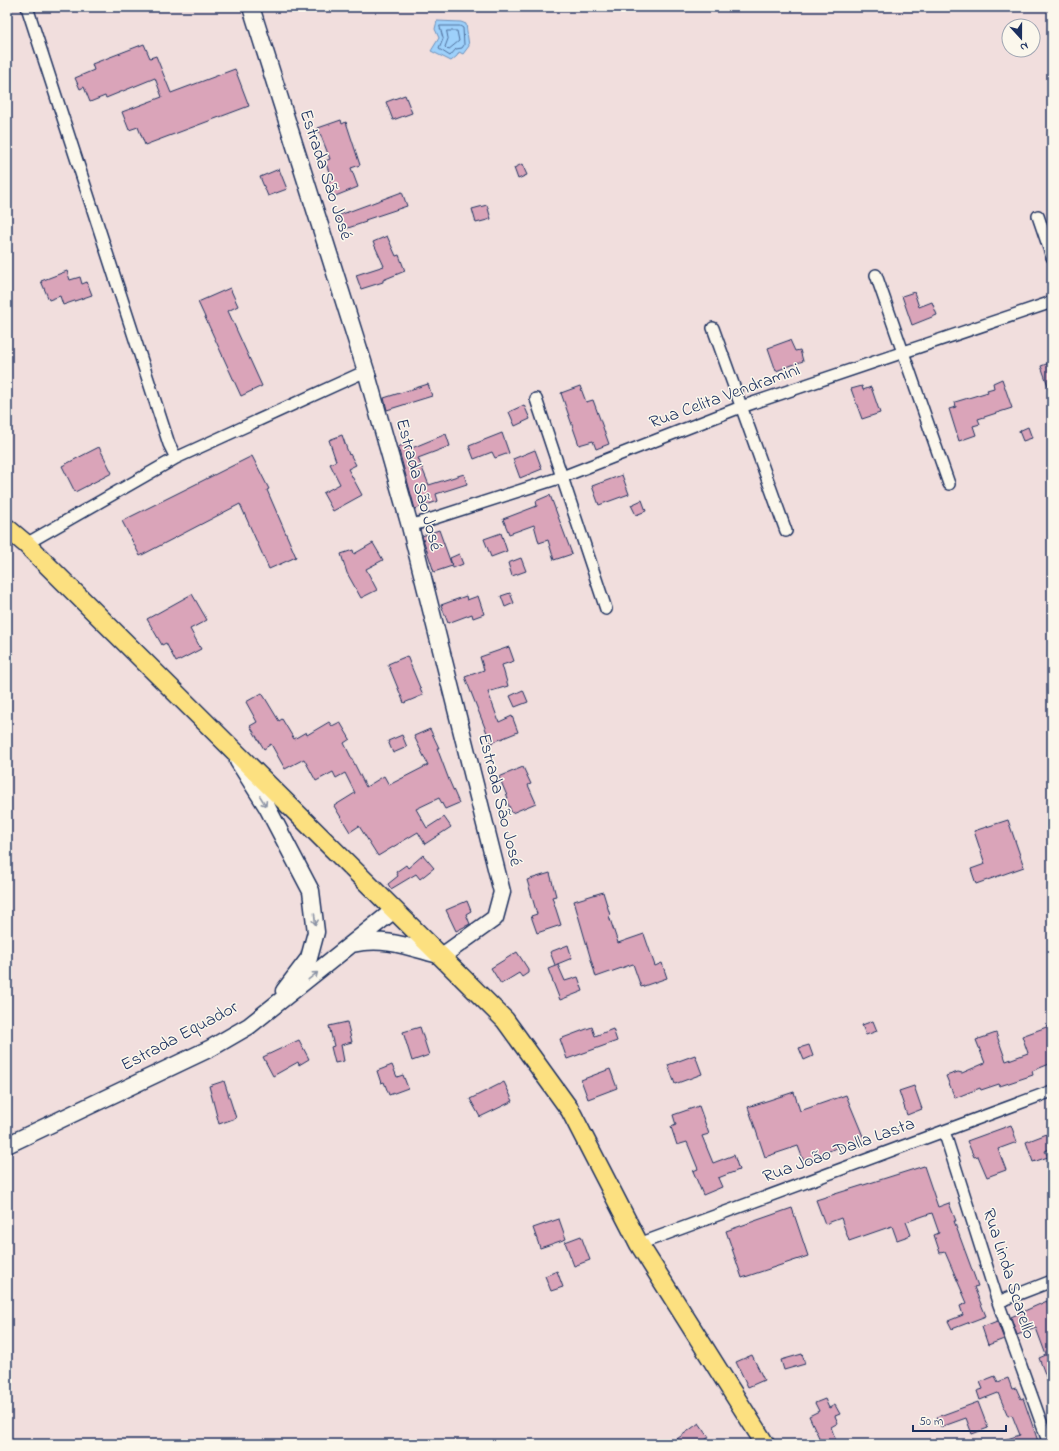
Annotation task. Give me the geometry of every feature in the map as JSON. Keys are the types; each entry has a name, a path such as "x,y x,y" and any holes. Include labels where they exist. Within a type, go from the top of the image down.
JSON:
{"main road":[{"path":"7,528 26,544 505,1020 570,1110 639,1244 765,1444"}],"street":[{"path":"27,7 169,444 176,458"},
{"name":"Estrada São José","path":"251,7 366,371 410,526 502,892 495,918 442,956"},
{"path":"1038,216 1052,257"},
{"path":"876,276 949,484"},
{"name":"Rua Celita Vendramini","path":"410,526 562,477 741,407 903,351 1052,302"},
{"path":"713,328 786,531"},
{"path":"26,544 176,458 366,371"},
{"path":"536,399 606,609"},
{"path":"227,744 267,807 310,891 316,932 309,958 284,990 249,1026"},
{"name":"Estrada Equador","path":"7,1144 211,1048 249,1026 394,910"},
{"path":"352,944 376,940 394,942 442,956"},
{"name":"Rua João Dalla Lasta","path":"639,1244 1052,1091"},
{"name":"Rua Linda Scarello","path":"944,1131 998,1302 1047,1425 1049,1444"},
{"path":"998,1302 1052,1281"}],"water":[{"path":"437,21 461,22 466,24 469,46 463,54 459,52 451,61 431,51 439,38 435,29"}],"building":[{"path":"144,44 150,58 156,56 171,93 235,69 249,106 145,145 138,127 129,130 122,112 162,97 155,78 106,98 105,96 90,102 84,87 80,89 75,78 94,70 92,64"},
{"path":"405,95 412,113 393,120 386,102"},
{"path":"341,120 342,124 346,122 360,165 351,168 358,187 333,197 327,181 332,180 325,161 330,159 318,128"},
{"path":"522,164 527,175 518,179 514,168"},
{"path":"279,169 287,189 268,196 260,177"},
{"path":"402,192 407,206 365,220 366,222 342,230 337,216"},
{"path":"487,205 491,219 476,223 472,209"},
{"path":"387,236 396,256 399,255 405,271 383,280 383,282 361,289 356,275 384,266 373,242"},
{"path":"67,271 70,280 80,277 82,284 87,282 92,295 63,305 60,296 49,300 41,281"},
{"path":"230,288 238,306 228,311 262,386 241,396 198,302"},
{"path":"914,292 919,307 932,302 937,315 912,325 902,296"},
{"path":"790,340 795,351 800,350 803,361 776,371 768,348"},
{"path":"1052,362 1052,394 1051,394 1041,366"},
{"path":"1002,379 1012,408 978,419 980,424 973,426 976,435 959,441 949,409 956,407 955,402 988,392 987,390 994,388 993,383"},
{"path":"428,384 432,396 387,410 384,398"},
{"path":"580,386 586,402 593,400 609,444 596,449 593,441 579,445 561,393"},
{"path":"862,386 863,390 871,387 880,413 862,419 851,389"},
{"path":"524,405 530,419 515,426 509,412"},
{"path":"1028,427 1032,438 1023,441 1019,431"},
{"path":"502,433 509,453 495,458 492,452 474,459 469,446"},
{"path":"446,434 450,446 418,458 429,485 464,474 467,484 436,494 438,501 415,509 398,447 410,442 412,448"},
{"path":"342,435 349,455 350,454 356,465 348,469 362,495 333,511 323,493 340,484 330,464 336,461 329,440"},
{"path":"99,447 112,473 75,492 62,466"},
{"path":"535,450 542,469 520,478 513,459"},
{"path":"252,456 269,489 267,490 296,557 269,569 240,504 140,556 122,521"},
{"path":"622,475 629,494 599,505 592,486"},
{"path":"550,495 572,554 554,560 548,540 539,543 534,525 509,534 503,519 537,506 536,501"},
{"path":"642,500 646,511 636,515 631,505"},
{"path":"439,530 452,566 434,572 422,536"},
{"path":"501,533 507,551 491,557 484,539"},
{"path":"373,543 383,560 366,569 377,590 361,598 347,573 341,554 353,550 354,554"},
{"path":"459,554 463,564 453,568 450,558"},
{"path":"521,558 526,571 512,576 508,563"},
{"path":"510,593 514,603 505,607 501,596"},
{"path":"192,594 207,620 190,629 201,649 176,662 166,643 162,645 147,619"},
{"path":"466,596 467,600 478,596 484,614 473,618 472,614 448,623 441,605"},
{"path":"509,647 514,661 502,665 508,686 488,692 499,722 512,716 518,732 491,743 465,677 484,670 480,657"},
{"path":"407,656 423,695 404,703 388,664"},
{"path":"523,690 528,702 515,707 510,696"},
{"path":"262,693 279,721 282,719 294,739 306,732 307,735 329,722 332,726 340,722 350,739 344,743 366,787 384,776 389,785 428,765 414,736 430,729 439,748 437,748 459,803 445,809 439,798 416,809 427,828 444,817 451,827 425,844 418,832 378,856 359,826 350,832 334,806 355,793 345,773 336,778 333,772 316,781 304,759 285,769 271,744 264,749 250,726 257,722 246,702"},
{"path":"402,735 407,747 393,753 388,741"},
{"path":"523,767 531,784 528,785 536,803 512,813 506,799 508,798 499,777"},
{"path":"1008,820 1024,867 976,884 971,869 985,864 974,831"},
{"path":"423,855 434,868 420,879 416,874 391,889 388,884 398,876 396,872 406,865 408,868"},
{"path":"550,873 556,896 552,897 561,925 537,933 531,916 537,914 527,880"},
{"path":"603,892 618,943 644,934 655,966 662,963 667,978 641,987 633,964 596,977 574,901"},
{"path":"467,901 471,911 466,914 470,924 456,931 446,910"},
{"path":"568,945 572,958 555,965 550,952"},
{"path":"517,952 528,969 528,973 522,977 519,973 501,984 491,968"},
{"path":"558,965 565,981 578,977 583,991 560,1000 548,969"},
{"path":"873,1021 877,1031 866,1035 862,1025"},
{"path":"347,1022 352,1042 341,1045 344,1061 335,1063 331,1047 334,1046 329,1026"},
{"path":"1052,1025 1052,1063 1032,1071 1033,1075 1000,1086 999,1084 981,1090 980,1088 955,1098 946,1076 958,1072 962,1073 985,1063 976,1040 996,1033 1006,1061 1028,1053 1022,1036"},
{"path":"420,1027 429,1055 412,1061 403,1032"},
{"path":"592,1027 595,1036 613,1029 617,1041 567,1059 560,1039"},
{"path":"299,1040 309,1059 299,1065 298,1062 273,1076 263,1057"},
{"path":"809,1045 813,1056 804,1060 799,1048"},
{"path":"695,1055 702,1074 675,1084 668,1065"},
{"path":"392,1065 397,1077 403,1075 408,1088 389,1095 384,1082 381,1083 377,1071"},
{"path":"610,1069 617,1088 588,1099 581,1080"},
{"path":"224,1081 236,1118 219,1124 209,1086"},
{"path":"504,1082 513,1101 480,1117 470,1099"},
{"path":"914,1086 922,1109 907,1115 899,1091"},
{"path":"794,1092 800,1111 846,1095 865,1141 844,1148 843,1145 804,1162 798,1146 765,1157 748,1107"},
{"path":"699,1106 709,1134 702,1136 713,1163 734,1155 739,1170 718,1178 722,1187 703,1195 693,1171 698,1169 687,1142 677,1145 671,1127 676,1125 673,1115"},
{"path":"1011,1125 1017,1142 998,1149 1006,1170 987,1177 978,1156 974,1157 967,1141"},
{"path":"1052,1132 1052,1148 1045,1151 1048,1157 1033,1162 1026,1142"},
{"path":"924,1166 938,1207 949,1203 956,1221 954,1221 978,1286 974,1287 986,1316 952,1329 948,1321 963,1315 960,1306 967,1303 945,1252 940,1253 934,1235 939,1233 932,1213 906,1222 911,1235 897,1240 892,1226 849,1241 841,1218 825,1224 816,1200"},
{"path":"792,1208 808,1256 742,1278 726,1231"},
{"path":"559,1219 566,1239 540,1248 533,1228"},
{"path":"581,1236 590,1260 574,1266 565,1242"},
{"path":"557,1271 563,1287 551,1291 545,1276"},
{"path":"1047,1301 1052,1313 1051,1390 1039,1358 1046,1355 1036,1328 1017,1335 1011,1317"},
{"path":"997,1321 1004,1339 988,1345 982,1327"},
{"path":"802,1354 805,1364 784,1370 781,1360"},
{"path":"752,1355 764,1380 748,1387 736,1362"},
{"path":"995,1376 998,1382 1008,1378 1012,1389 1016,1388 1021,1399 1023,1398 1039,1444 997,1444 997,1442 1020,1435 1012,1415 1008,1416 998,1393 980,1400 977,1391 983,1389 980,1382"},
{"path":"825,1399 829,1408 835,1405 840,1414 835,1416 838,1423 831,1427 837,1444 822,1444 809,1416 819,1411 815,1403"},
{"path":"978,1402 988,1428 972,1434 966,1418 941,1427 937,1417"},
{"path":"699,1423 709,1437 700,1444 670,1444"}]}
